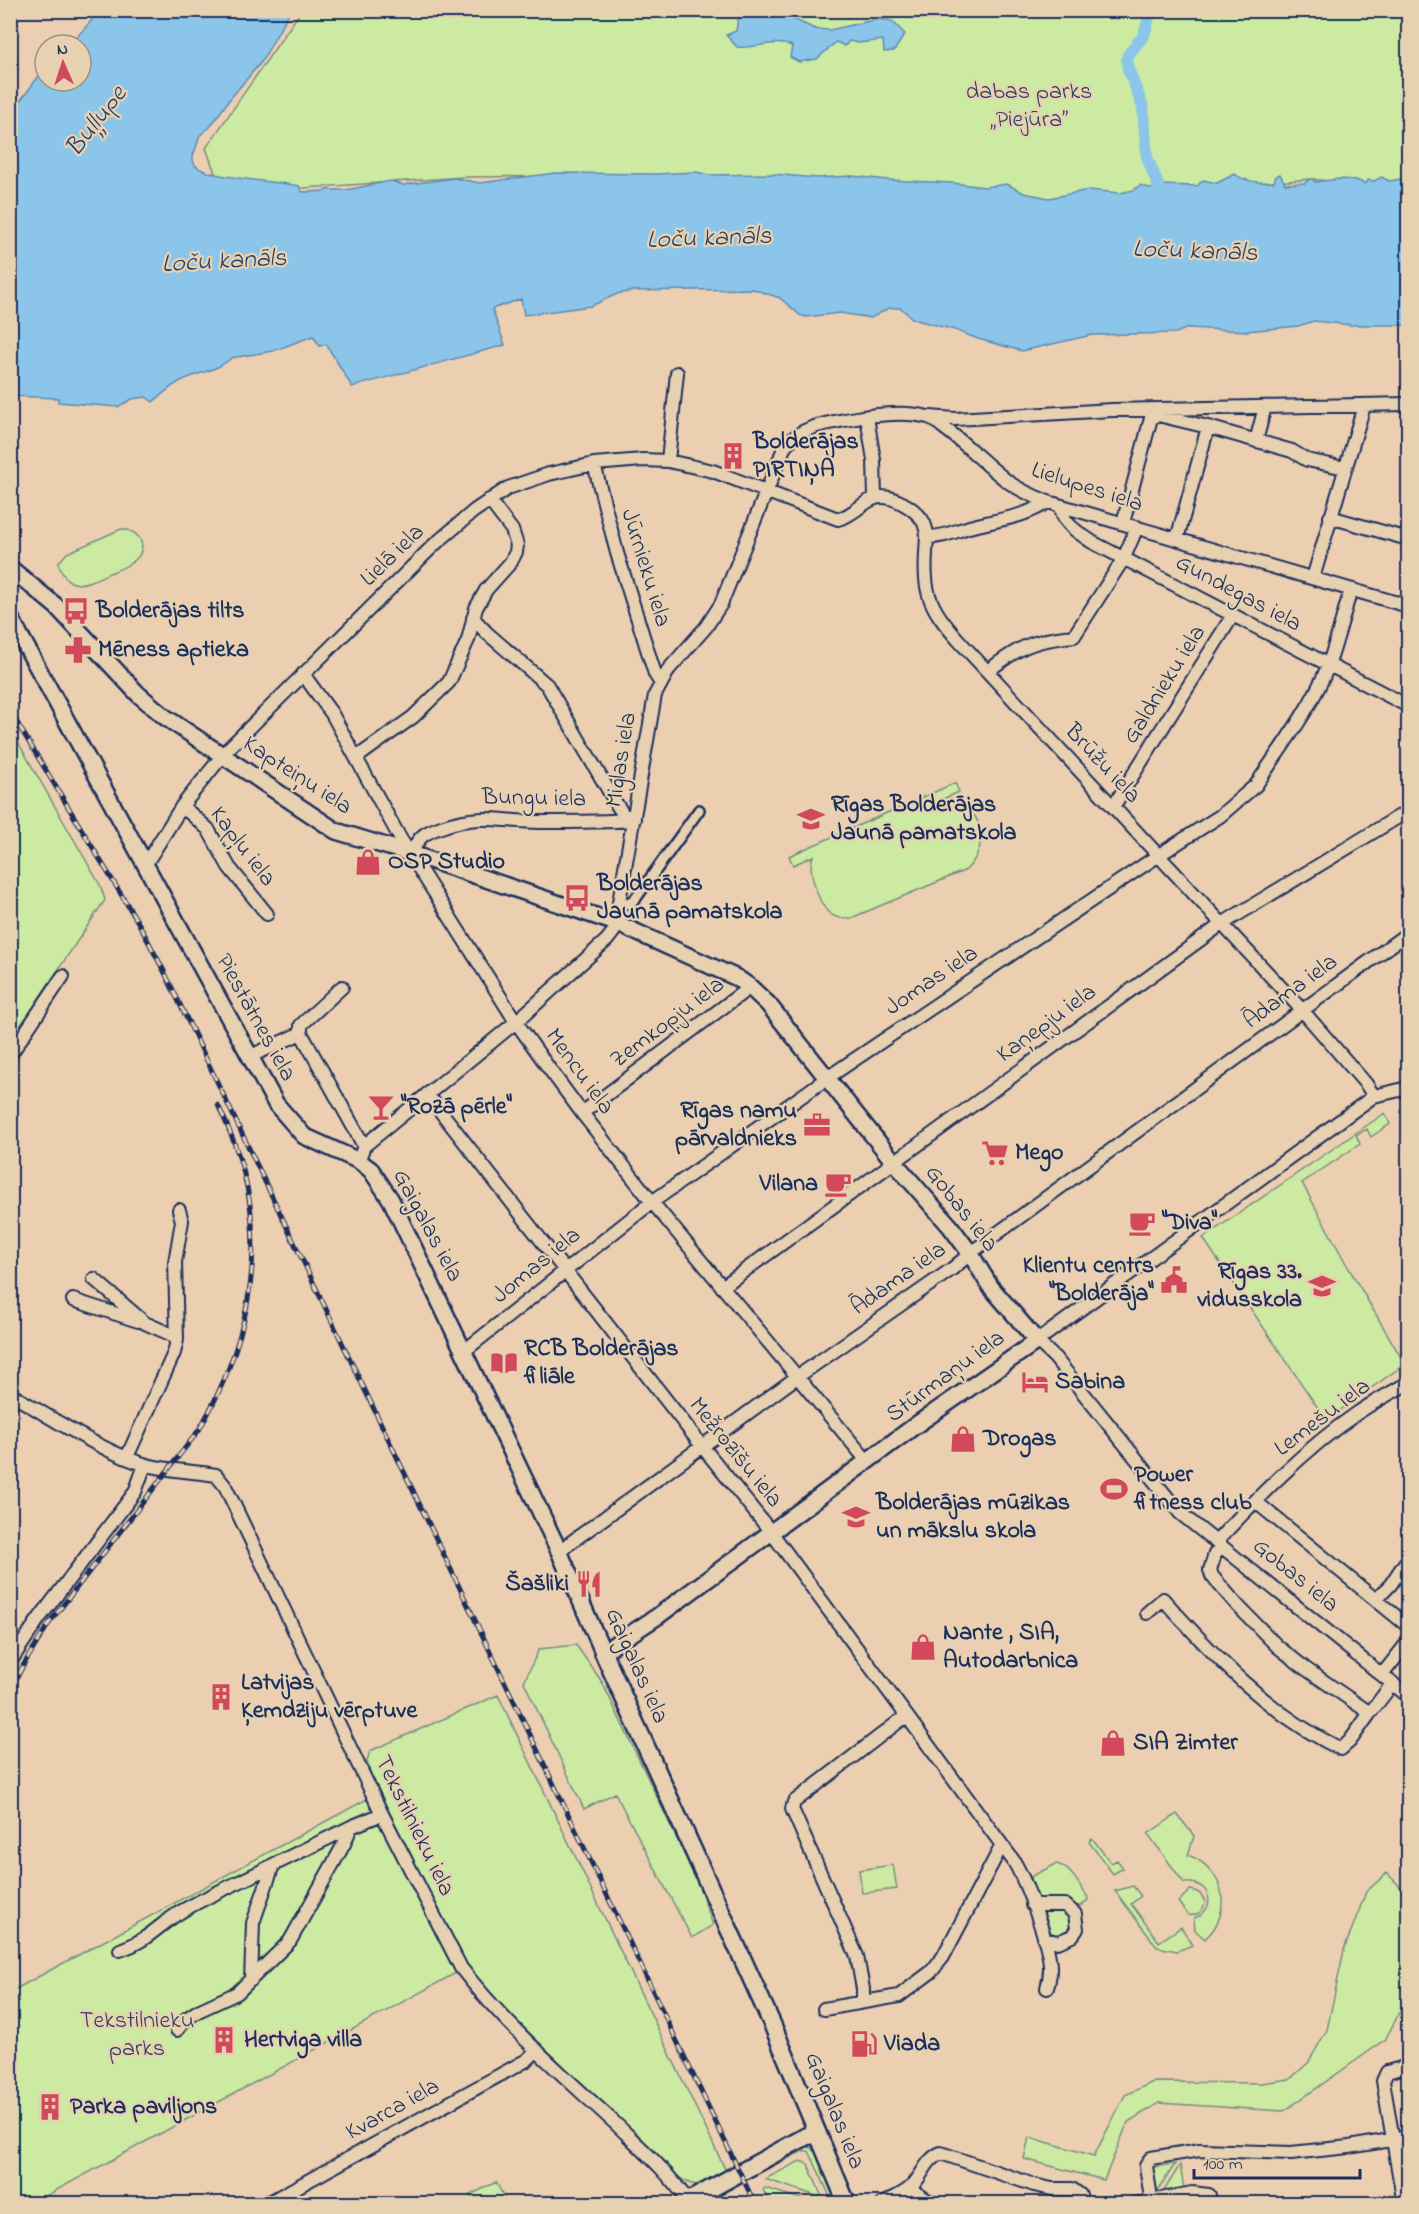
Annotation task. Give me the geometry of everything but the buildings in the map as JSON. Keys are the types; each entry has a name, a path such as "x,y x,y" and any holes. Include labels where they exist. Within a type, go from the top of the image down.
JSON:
{"main road":[{"name":"Gaigalas iela","path":"603,1652 773,2026 846,2204"},
{"path":"685,2203 816,2132"}],"street":[{"path":"668,461 677,373"},
{"path":"1048,502 1031,512 1014,518 973,526 945,535 927,537 924,522 911,510 891,498 875,498 849,516 838,519 766,490 790,439 816,426 867,417 898,414 964,419 1265,407 1408,404"},
{"path":"1312,578 1364,406"},
{"path":"1256,441 1265,407"},
{"path":"1157,412 1292,451 1307,460 1345,468"},
{"path":"1123,523 1152,418 1157,412"},
{"path":"867,417 874,460 875,498"},
{"name":"Lielupes iela","path":"930,417 1007,481 1048,502 1408,606"},
{"path":"1177,539 1208,427"},
{"name":"Lielā iela","path":"144,865 182,806 222,755 434,545 489,500 508,488 574,467 643,460 668,461 713,471 766,490"},
{"name":"Jūrnieku iela","path":"594,464 617,553 655,674 660,682"},
{"name":"Miglas iela","path":"361,1154 427,1094 516,1022 607,940 614,931 655,695 660,682 675,661 706,627 721,604 735,574 766,490"},
{"path":"356,758 413,717 449,682 468,640 476,608 486,590 511,562 517,545 512,530 489,500"},
{"name":"Gundegas iela","path":"1061,506 1065,521 1092,542 1408,706"},
{"path":"1330,517 1408,539"},
{"path":"988,671 1013,651 1035,641 1074,636 1124,558 1137,527"},
{"name":"Brūžu iela","path":"927,537 926,587 931,604 941,621 1302,1010 1374,1096"},
{"name":"Kapteiņu iela","path":"10,568 56,606 138,694 165,717 336,831 412,854 616,923"},
{"name":"Jomas iela","path":"464,1352 652,1202 827,1077 1220,816 1256,785 1305,710 1328,665 1351,590"},
{"name":"Galdnieku iela","path":"1113,807 1233,615"},
{"name":"Piestātnes iela","path":"10,617 276,1104 304,1136 361,1154"},
{"path":"473,618 547,685 616,805 623,814 634,819"},
{"name":"Mencu iela","path":"303,674 332,714 400,838 516,1022 582,1113 652,1202 868,1462"},
{"name":"Kapļu iela","path":"182,806 208,829 229,867 267,915"},
{"path":"619,905 631,903 636,898 699,810"},
{"name":"Kaņepju iela","path":"722,1287 1222,924 1408,811"},
{"name":"Bungu iela","path":"412,854 417,840 429,831 478,818 539,822 634,819"},
{"name":"Gobas iela","path":"616,923 737,978 768,1004 894,1161 950,1226 990,1286 1037,1341 1055,1358 1180,1513 1408,1696"},
{"name":"Ādama iela","path":"559,1551 797,1377 952,1269 970,1253 1408,933"},
{"path":"10,1055 63,976"},
{"path":"342,987 301,1025 301,1033 361,1154"},
{"name":"Zemkopju iela","path":"582,1113 750,987"},
{"path":"251,1056 301,1033"},
{"name":"Stūrmaņu iela","path":"603,1652 658,1616 984,1377 1374,1096 1408,1089"},
{"name":"Mežrozīšu iela","path":"427,1094 771,1532 1018,1868 1044,1939 1051,1967 1047,1988"},
{"name":"Gaigalas iela","path":"361,1154 391,1200 559,1551 603,1652"},
{"path":"127,1457 174,1353 177,1340 175,1262 182,1221 179,1210"},
{"path":"94,1279 145,1323"},
{"path":"73,1300 145,1323 170,1334 177,1340"},
{"name":"Lemešu iela","path":"1219,1544 1280,1478 1356,1414 1408,1383"},
{"name":"Tekstilnieku iela","path":"10,1394 103,1446 145,1465 174,1471 216,1475 225,1486 382,1814 461,1968 475,1986 537,2050 659,2166 685,2203"},
{"path":"10,1662 38,1620 135,1492 145,1465"},
{"path":"1256,1502 1408,1626"},
{"path":"1219,1544 1211,1564 1212,1576 1238,1606 1277,1646 1370,1713"},
{"path":"1376,1600 1391,1584 1405,1563"},
{"path":"1147,1613 1163,1599 1209,1650 1268,1704 1341,1749 1350,1742 1393,1683"},
{"path":"1382,1675 1408,1642"},
{"path":"863,2001 857,1956 792,1809 794,1802 906,1716"},
{"path":"120,1950 148,1937 181,1912 273,1865 382,1814"},
{"path":"177,2030 192,2015 237,1994 290,1941 344,1844 351,1827"},
{"path":"824,2009 899,1996 931,1972 943,1956 1002,1845"},
{"path":"251,1980 253,1923 273,1865"},
{"path":"1032,1905 1065,1905 1075,1914 1077,1929 1072,1936 1058,1942 1044,1939"},
{"name":"Kvarca iela","path":"266,2204 292,2198 527,2060 537,2050"},
{"path":"1404,2204 1404,2179 1393,2139 1384,2076 1393,2068 1408,2066"},
{"path":"1152,2202 1146,2166 1151,2158 1200,2150 1291,2153 1349,2147 1408,2137"},
{"path":"882,2204 910,2189 932,2156 940,2152 1034,2185 1052,2189 1072,2189 1080,2195 1082,2204"},
{"path":"910,2189 933,2204"},
{"path":"1135,2204 1192,2193 1209,2195"}],"green space":[{"name":"dabas parks „Piejūra”","path":"301,11 1408,11 1408,191 1312,179 1022,202 601,176 464,177 246,192 219,184 206,148"},
{"path":"121,529 134,533 141,542 142,547 137,558 125,566 90,581 77,584 66,579 58,563 67,553"},
{"path":"11,730 100,885 105,900 11,1040"},
{"path":"955,783 959,792 945,798 958,802 968,809 980,827 979,849 966,870 851,918 845,918 830,914 824,907 812,877 813,856 793,865 789,856"},
{"name":"Rīgas 33. vidusskola","path":"1385,1113 1390,1124 1371,1137 1367,1129 1356,1135 1360,1144 1302,1183 1405,1364 1326,1420 1203,1238"},
{"path":"576,1645 602,1682 697,1881 713,1925 692,1938 615,1793 584,1809 524,1682 539,1649"},
{"path":"498,1695 726,2171 708,2182 693,2184 672,2172 480,1985 462,1957 371,1775 367,1761 370,1751"},
{"name":"Tekstilnieku parks","path":"367,1799 456,1973 31,2204 11,2203 10,1992"},
{"path":"1177,1814 1194,1836 1188,1855 1210,1870 1221,1892 1220,1916 1205,1939 1195,1930 1194,1918 1207,1909 1209,1902 1205,1890 1193,1883 1184,1883 1148,1834"},
{"path":"1092,1838 1111,1863 1117,1860 1123,1868 1113,1874 1089,1842"},
{"path":"1056,1864 1070,1872 1087,1896 1088,1900 1080,1906 1038,1900 1031,1880 1032,1876"},
{"path":"893,1865 897,1889 862,1893 859,1870"},
{"path":"1387,1873 1408,1895 1408,1996 1385,2040 1284,2111 1159,2103 1128,2122 1104,2180 1024,2159 1029,2137 1094,2156 1125,2095 1153,2082 1262,2083 1290,2079 1308,2063 1327,2030 1344,1950 1366,1892"},
{"path":"1133,1886 1141,1896 1131,1904 1159,1942 1181,1927 1193,1945 1177,1951 1157,1947 1115,1891"},
{"path":"1190,1890 1199,1893 1205,1902 1201,1911 1195,1915 1188,1915 1178,1902"},
{"path":"1065,1911 1071,1923 1069,1929 1058,1935 1051,1933 1044,1912"},
{"path":"804,2146 812,2148 817,2154 839,2203 833,2203 809,2151 803,2151 746,2179"},
{"path":"800,2161 808,2164 820,2197 765,2179"},
{"path":"1175,2164 1157,2192 1153,2167"},
{"path":"1180,2165 1184,2189 1162,2194"},
{"path":"496,2182 507,2203 474,2203 470,2195"},
{"path":"765,2188 814,2203 770,2203 763,2190"}],"water":[{"path":"92,11 290,11 262,61 210,127 199,136 193,160 199,168 210,173 299,186 302,192 328,189 346,190 391,181 403,185 454,178 480,183 555,173 696,172 709,175 772,174 817,178 852,176 985,187 1007,184 1024,193 1049,198 1089,190 1120,193 1134,190 1140,185 1152,189 1158,185 1197,186 1203,180 1217,183 1235,174 1248,180 1274,182 1276,176 1280,174 1285,184 1305,183 1309,179 1315,182 1339,179 1356,180 1366,184 1368,180 1374,181 1382,177 1389,181 1408,178 1408,325 1351,325 1314,321 1298,326 1247,331 1188,328 1176,333 1092,335 1022,351 920,321 912,318 901,308 889,308 871,318 840,313 806,317 800,315 780,298 753,289 633,291 617,294 591,306 524,315 521,299 492,309 505,345 352,387 326,344 320,346 313,336 273,351 231,358 220,366 179,382 153,402 146,397 132,399 118,407 58,402 58,398 11,396 11,113 33,84 33,93 93,93 93,33 80,33 92,20"},
{"path":"741,11 776,11 815,29 830,30 878,19 892,21 905,34 894,51 884,52 883,40 859,43 849,41 845,46 836,42 817,59 799,62 790,57 792,46 785,44 737,47 726,35 736,31"}],"waterway":[{"path":"1151,10 1144,35 1128,55 1127,60 1128,69 1143,107 1147,157 1158,185 1160,201"}],"railway":[{"path":"10,711 139,924 164,971 755,2204"},
{"path":"10,1690 50,1622 199,1430 229,1368 247,1304 252,1271 253,1237 250,1204 243,1170 218,1105"}],"place":[{"name":"Bolderājas PIRTIŅA","path":"733,456"},
{"name":"Bolderājas tilts","path":"76,611"},
{"name":"Mēness aptieka","path":"78,650"},
{"name":"Rīgas Bolderājas Jaunā pamatskola","path":"811,819"},
{"name":"OSP Studio","path":"368,862"},
{"name":"Bolderājas Jaunā pamatskola","path":"577,898"},
{"name":"\"Rozā pērle\"","path":"381,1107"},
{"name":"Rīgas namu pārvaldnieks","path":"817,1125"},
{"name":"Mego","path":"995,1153"},
{"name":"Vilana","path":"838,1184"},
{"name":"\"Diva\"","path":"1142,1223"},
{"name":"Klientu centrs \"Bolderāja\"","path":"1174,1280"},
{"name":"Rīgas 33. vidusskola","path":"1322,1286"},
{"name":"RCB Bolderājas filiāle","path":"504,1363"},
{"name":"Sabina","path":"1035,1382"},
{"name":"Drogas","path":"963,1439"},
{"name":"Power fitness club","path":"1114,1489"},
{"name":"Bolderājas mūzikas un mākslu skola","path":"856,1517"},
{"name":"Šašliki","path":"589,1584"},
{"name":"Nante , SIA, Autodarbnica","path":"923,1647"},
{"name":"Latvijas Ķemdziju vērptuve","path":"221,1697"},
{"name":"SIA Zimter","path":"1113,1743"},
{"name":"Hertviga villa","path":"224,2040"},
{"name":"Viada","path":"864,2044"},
{"name":"Parka paviljons","path":"50,2107"}],"water label":[{"name":"Buļļupe","path":"97,122"},
{"name":"Loču kanāls","path":"709,239"},
{"name":"Loču kanāls","path":"1195,252"},
{"name":"Loču kanāls","path":"224,262"}]}
